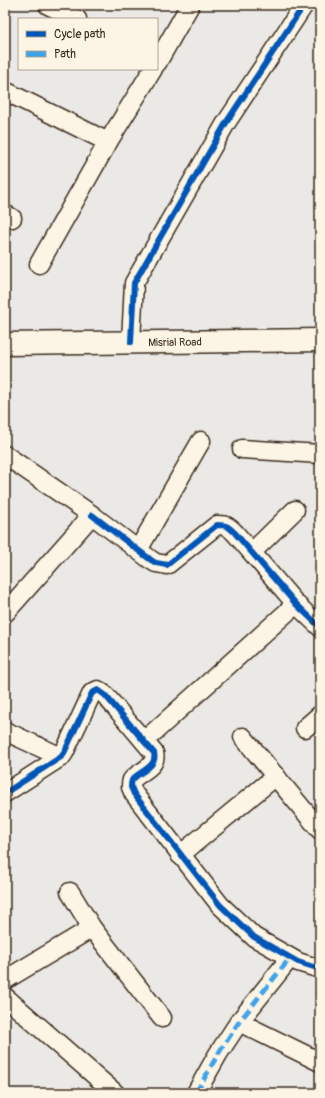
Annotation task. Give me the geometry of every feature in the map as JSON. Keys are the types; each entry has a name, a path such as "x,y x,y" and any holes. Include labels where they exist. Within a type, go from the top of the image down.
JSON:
{"main road":[{"name":"Misrial Road","path":"5,344 320,340"}],"street":[{"path":"48,5 75,18"},
{"path":"158,60 190,5"},
{"path":"131,342 134,283 226,123 304,5"},
{"path":"39,264 108,142 152,70"},
{"path":"5,91 108,142"},
{"path":"138,550 202,441"},
{"path":"242,449 320,454"},
{"path":"5,455 92,515 156,563 167,565 217,526 224,525 229,527 235,532 296,604 319,625"},
{"path":"252,552 296,510"},
{"path":"5,613 92,515"},
{"path":"144,741 296,604"},
{"path":"5,794 61,757 92,693 98,690 105,694 154,753 154,760 149,767 132,780 131,787 134,794 180,855 225,911 254,937 298,962 320,969"},
{"path":"305,728 320,715"},
{"path":"5,731 61,757"},
{"path":"243,737 320,830"},
{"path":"180,855 276,776"},
{"path":"70,892 92,928 162,1018"},
{"path":"5,980 92,928"},
{"path":"196,1093 218,1054 239,1022 290,958"},
{"path":"5,996 114,1093"},
{"path":"239,1022 318,1057"}],"marked path":[{"path":"196,1093 218,1054 239,1022 290,958"}],"cycle path":[{"path":"131,342 134,283 226,123 304,5"},
{"path":"92,515 151,560 156,563 167,565 217,525 227,526 235,533 296,604 320,627"},
{"path":"5,793 61,757 92,693 98,690 105,695 154,753 153,762 150,766 132,780 131,787 134,794 220,905 254,937 298,962 320,969"}]}
